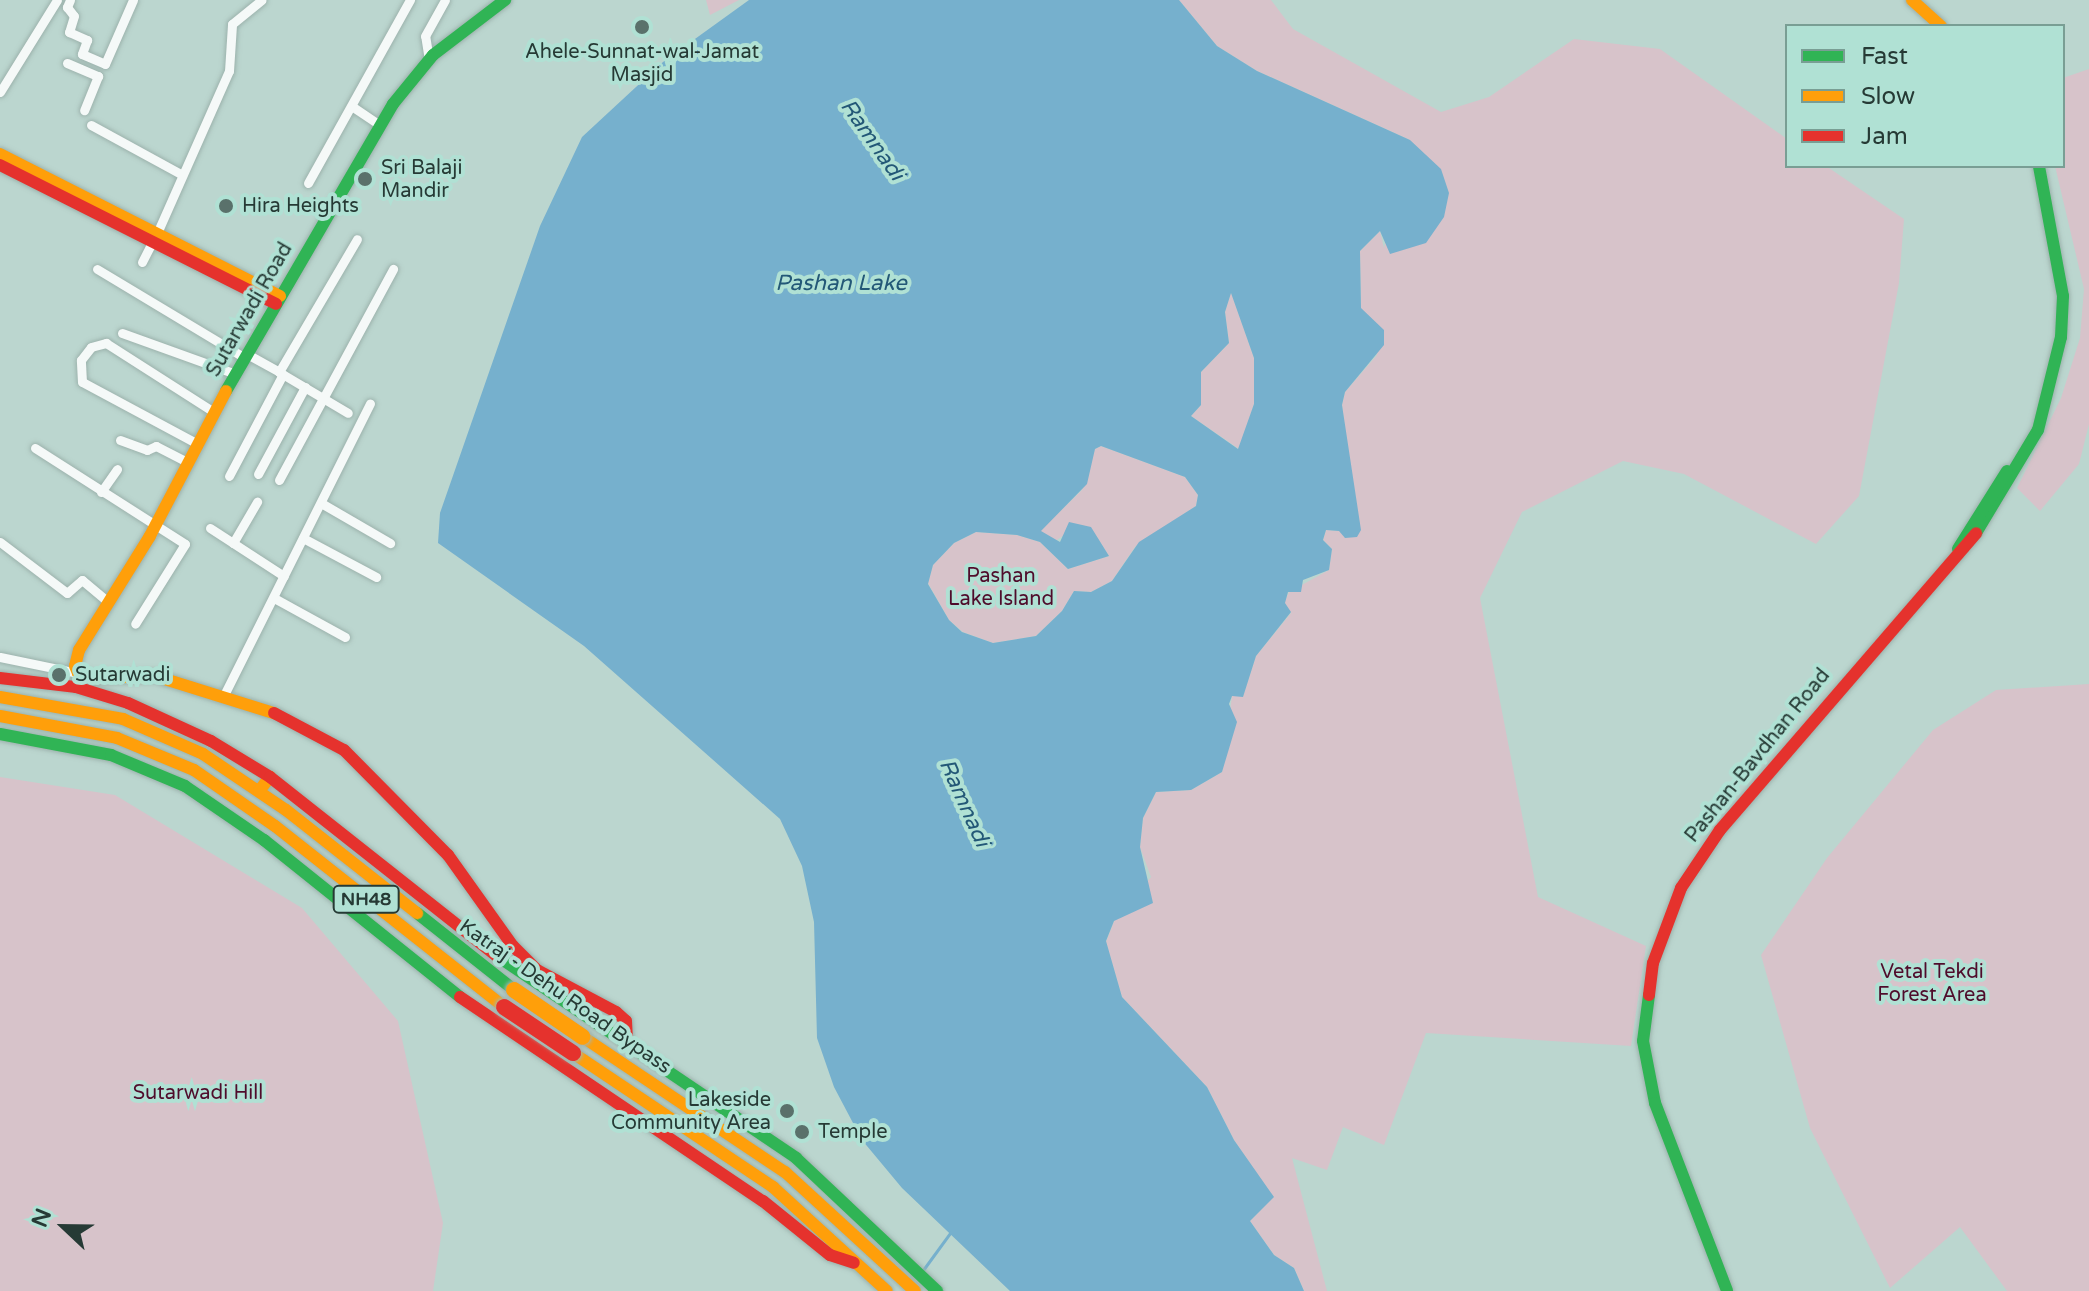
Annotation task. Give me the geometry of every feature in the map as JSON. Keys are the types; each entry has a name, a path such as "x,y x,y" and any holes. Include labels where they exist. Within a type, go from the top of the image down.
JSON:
{"main road":[{"name":"Sutarwadi Road","path":"78,673 75,658 156,524 196,443 380,125 429,60 505,0"},
{"path":"1912,0 1939,24"},
{"path":"0,154 278,300"},
{"path":"0,165 152,234"},
{"name":"Pashan-Bavdhan Road","path":"1727,1291 1655,1103 1643,1041 1657,951 1681,888 1720,830 1958,549 2038,421 2061,337 2063,296 2039,168"},
{"path":"78,673 124,681 155,676 224,695 285,717 344,750 448,855 537,970 616,1012 626,1021 627,1043"},
{"path":"0,678 76,687 128,703 211,741 270,777 490,951 796,1158 850,1220 892,1259 937,1291"},
{"name":"Katraj - Dehu Road Bypass","path":"0,697 72,706 123,719 203,754 259,791 514,990 785,1172 850,1220"},
{"name":"Katraj - Dehu Road Bypass","path":"0,716 68,725 117,738 193,770 275,826 504,1007 773,1187 887,1291"},
{"path":"0,734 111,755 184,785 264,840 519,1039 741,1187 830,1255 867,1272"},
{"path":"184,785 193,770"},
{"path":"259,791 270,777"},
{"path":"490,951 501,926"},
{"path":"519,1039 550,994"},
{"path":"892,1259 915,1291"}],"street":[{"path":"0,92 57,0"},
{"path":"70,0 67,7 74,16 69,32 87,40 82,54 105,64 133,0"},
{"path":"142,262 152,234 229,71 232,24 262,0"},
{"path":"308,183 410,0"},
{"path":"429,60 425,36 445,0"},
{"path":"85,70 90,58"},
{"path":"67,63 98,76 84,110"},
{"path":"353,107 380,125"},
{"path":"91,125 181,174"},
{"path":"229,476 281,373 357,239"},
{"path":"97,269 348,413"},
{"path":"279,480 393,269"},
{"path":"122,333 236,374"},
{"path":"196,443 82,382 81,360 91,347 106,343 214,412"},
{"path":"258,474 305,387"},
{"path":"224,695 370,404"},
{"path":"120,440 147,450 156,446 187,462"},
{"path":"35,448 185,544 135,624"},
{"path":"101,492 117,469"},
{"path":"233,543 257,502"},
{"path":"321,503 390,543"},
{"path":"210,528 284,576"},
{"path":"303,538 376,577"},
{"path":"0,542 67,593 82,580 109,603"},
{"path":"274,598 345,637"},
{"path":"0,657 78,673"}],"green space":[{"path":"706,0 739,0 710,15"},
{"path":"1179,0 1271,0 1293,29 1441,112 1489,97 1574,39 1660,49 1785,138 1785,168 1829,168 1904,219 1899,283 1859,496 1816,544 1684,474 1623,461 1522,512 1480,598 1538,897 1646,946 1631,1046 1426,1033 1384,1145 1343,1127 1327,1170 1292,1158 1327,1291 1304,1291 1294,1268 1274,1255 1250,1221 1273,1197 1234,1140 1207,1087 1122,997 1106,942 1114,921 1151,877 1140,847 1143,818 1156,792 1191,790 1222,772 1232,696 1243,696 1256,656 1291,613 1284,603 1289,592 1329,570 1332,549 1323,540 1326,530 1339,531 1356,518 1342,405 1345,392 1377,355 1361,308 1360,251 1380,231 1384,248 1410,140 1257,71 1217,46"},
{"path":"2089,69 2089,424 2079,464 2040,511 2017,488 2061,398 2080,338 2084,289 2055,168 2065,168 2065,77"},
{"path":"1231,292 1254,358 1254,404 1239,449 1191,416 1201,405 1201,372 1229,343 1225,312"},
{"name":"Pashan Lake Island","path":"1101,446 1185,477 1198,495 1196,506 1135,547 1112,581 1091,592 1074,591 1062,611 1036,636 993,643 963,632 949,620 928,583 933,565 954,543 976,532 1017,535 1040,542 1068,569 1109,556 1097,537 1067,533 1054,542 1040,531 1082,490 1095,449"},
{"name":"Vetal Tekdi Forest Area","path":"2089,684 2089,1291 2007,1291 1960,1227 1890,1288 1810,1128 1761,955 1827,858 1933,730 1996,690"},
{"name":"Sutarwadi Hill","path":"0,777 115,795 302,908 398,1021 443,1223 433,1291 0,1291"}],"water":[{"name":"Pashan Lake","path":"749,0 1179,0 1217,46 1257,71 1410,140 1441,169 1449,193 1444,217 1426,243 1390,254 1380,231 1360,251 1361,308 1384,330 1384,345 1345,392 1342,405 1361,530 1357,537 1345,538 1339,531 1326,530 1323,540 1332,549 1329,570 1303,580 1301,592 1288,592 1285,603 1291,612 1256,656 1243,697 1232,696 1229,704 1237,722 1222,772 1191,790 1156,792 1143,818 1140,847 1153,903 1114,921 1106,941 1122,997 1207,1087 1234,1140 1274,1197 1250,1221 1274,1255 1294,1268 1304,1291 1010,1291 902,1188 862,1140 834,1087 817,1038 814,922 802,866 780,819 584,646 438,543 440,513 540,226 582,137 663,62","holes":["1231,293 1254,358 1254,404 1238,449 1191,416 1201,405 1201,372 1229,343 1225,312","1101,446 1185,477 1198,495 1196,506 1139,542 1112,581 1091,592 1074,591 1062,611 1036,636 993,643 962,632 949,620 928,584 933,565 954,543 976,532 1017,535 1040,542 1068,569 1109,556 1091,527 1069,522 1060,542 1041,531 1087,484 1095,449"]}],"waterway":[{"path":"923,1270 950,1233"}],"traffic: fast":[{"path":"226,391 393,104 433,55 505,0"},
{"path":"1976,533 2038,430 2061,337 2063,296 2039,168"},
{"path":"1958,549 2007,471"},
{"path":"0,734 111,755 185,786 264,840 460,997"},
{"path":"417,913 514,990"},
{"path":"497,956 796,1158 937,1291"},
{"path":"1649,995 1643,1041 1655,1103 1727,1291"}],"traffic: slow":[{"path":"1912,0 1939,24"},
{"path":"0,154 280,296"},
{"path":"226,391 150,536 79,650 75,666 78,673 96,678 155,676 274,713"},
{"path":"0,697 123,719 203,754 286,810 417,913"},
{"path":"0,716 117,738 194,770 275,826 504,1007"},
{"path":"259,791 270,777"},
{"path":"514,990 583,1037"},
{"path":"583,1037 785,1172 915,1291"},
{"path":"573,1053 773,1187 887,1291"}],"traffic: jam":[{"path":"0,165 276,304"},
{"path":"1649,995 1653,963 1681,888 1720,830 1976,533"},
{"path":"0,678 76,687 128,703 211,741 270,777 497,956"},
{"path":"274,713 344,750 448,855 513,946 537,970 616,1012 626,1021 627,1043"},
{"path":"460,997 763,1201 830,1255 854,1263"},
{"path":"504,1007 573,1053"}],"place":[{"name":"Ahele-Sunnat-wal-Jamat Masjid","path":"642,27"},
{"name":"Sri Balaji Mandir","path":"365,179"},
{"name":"Hira Heights","path":"226,206"},
{"name":"Sutarwadi","path":"59,675"},
{"name":"Lakeside Community Area","path":"787,1111"},
{"name":"Temple","path":"802,1132"}],"water label":[{"name":"Ramnadi","path":"872,140"},
{"name":"Ramnadi","path":"964,803"}]}
